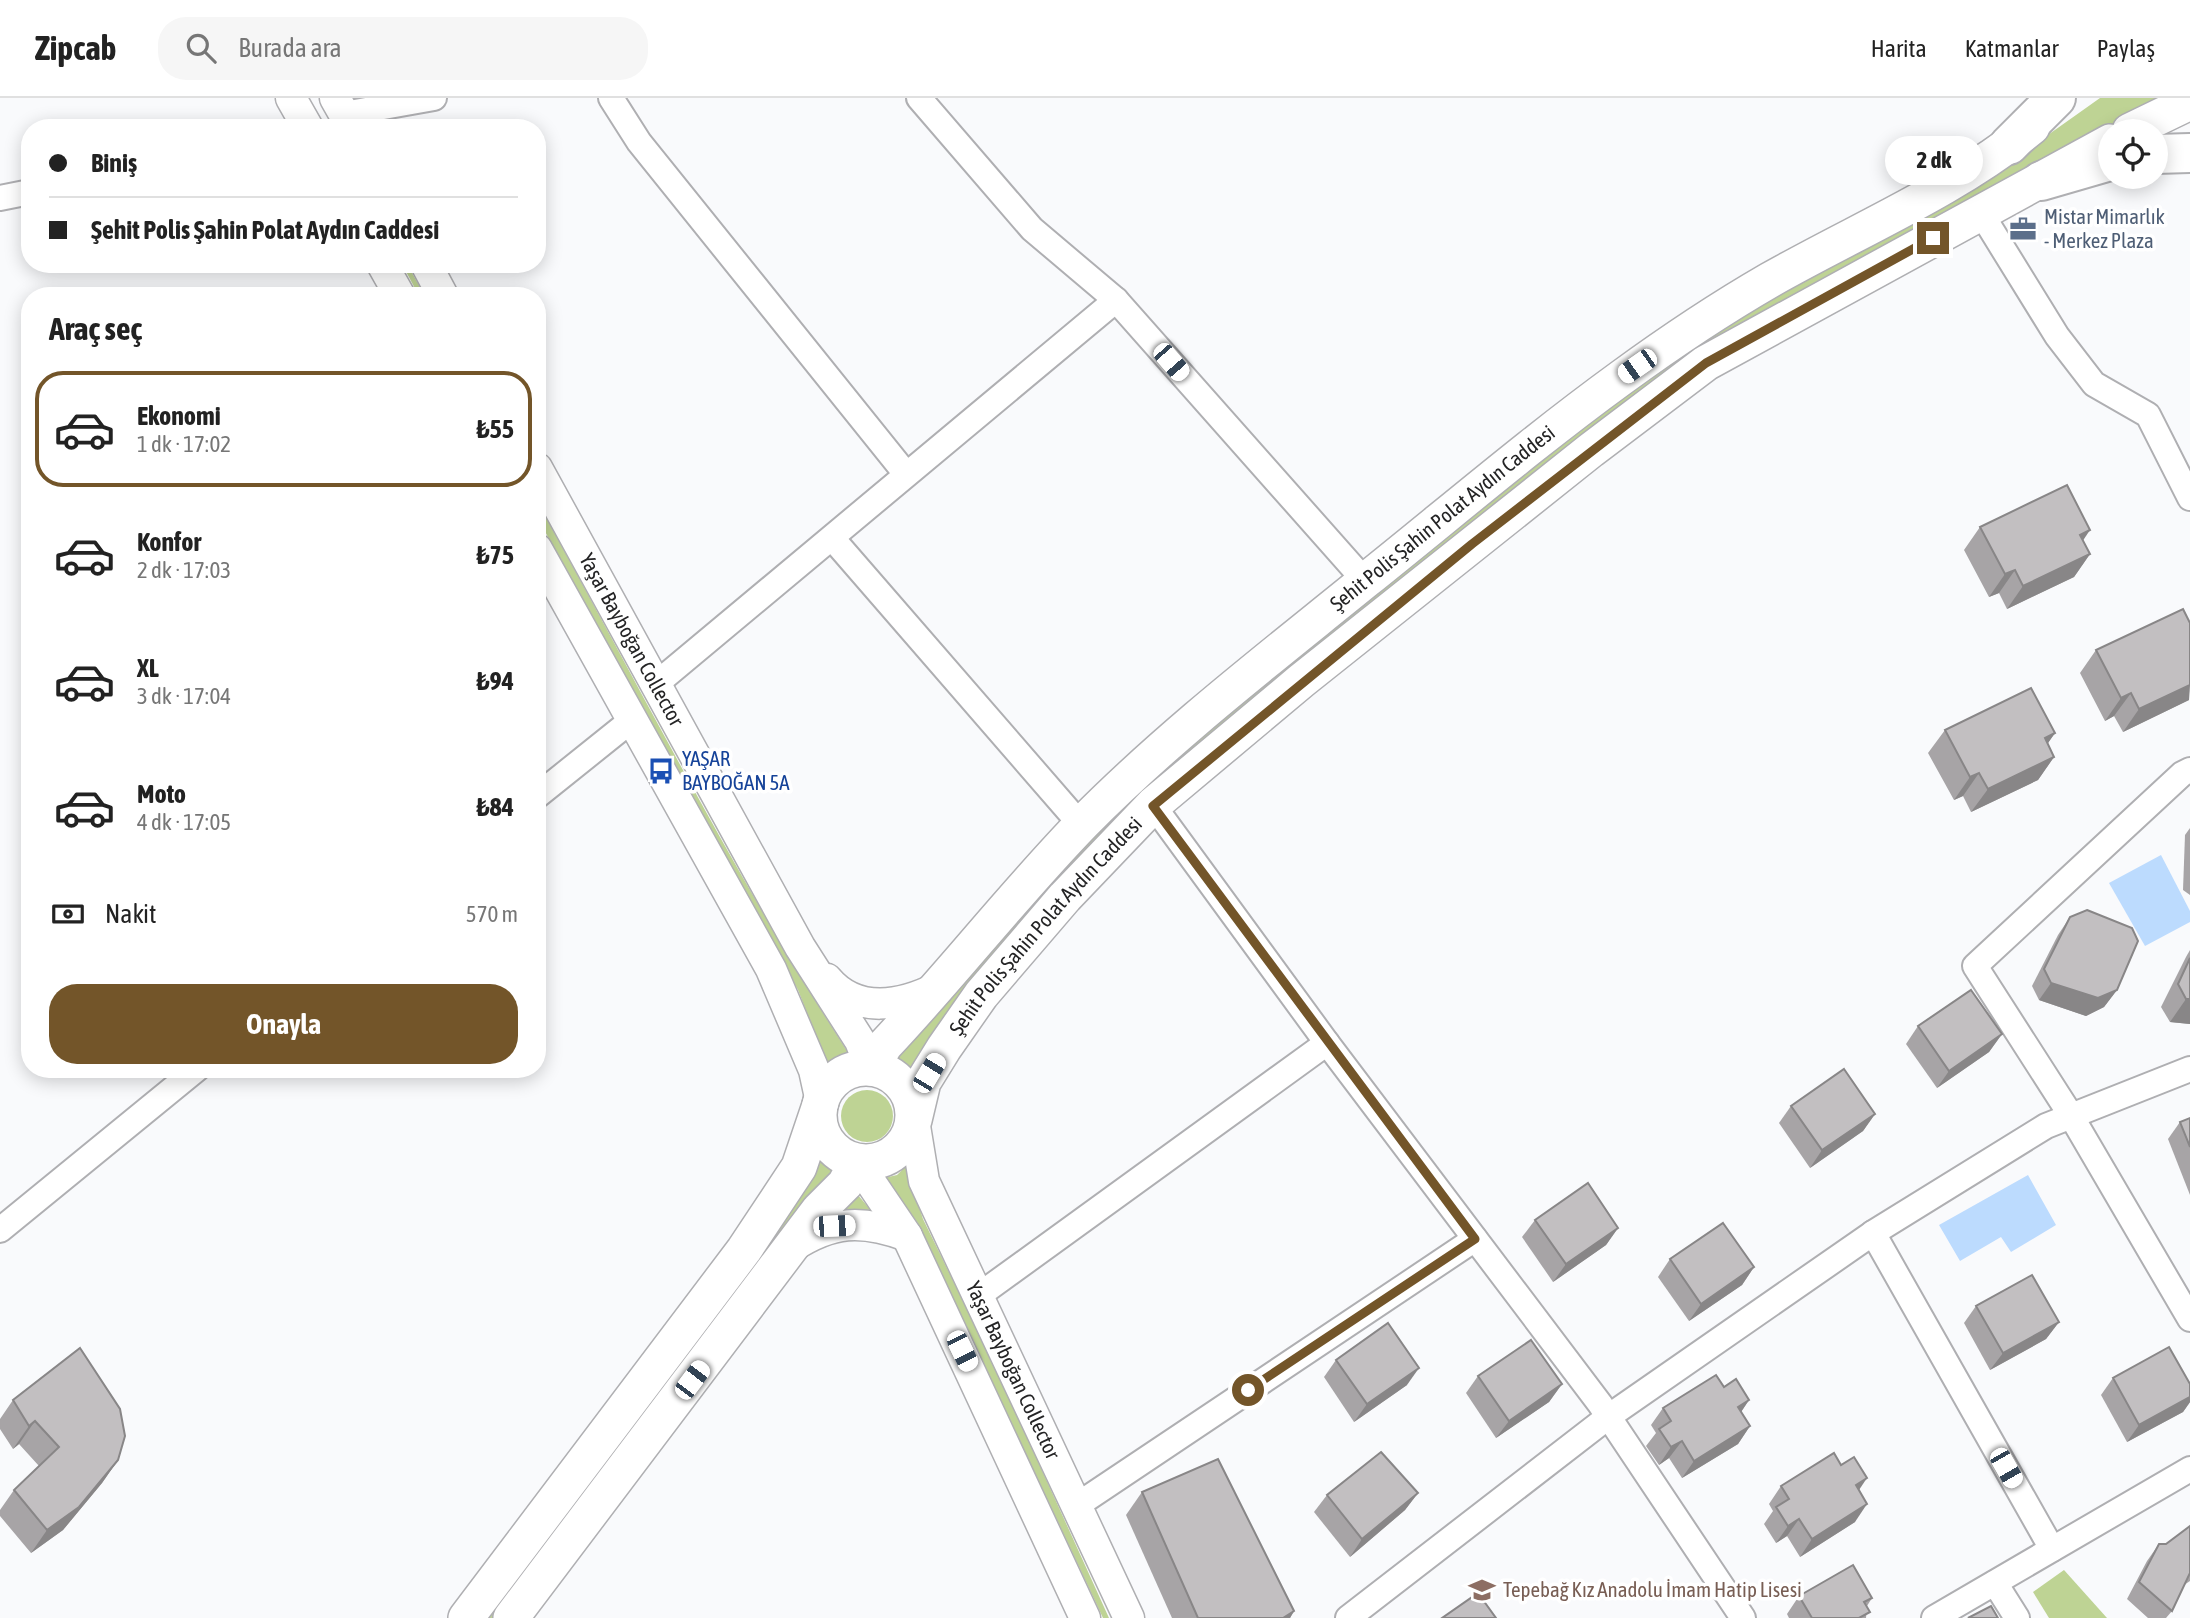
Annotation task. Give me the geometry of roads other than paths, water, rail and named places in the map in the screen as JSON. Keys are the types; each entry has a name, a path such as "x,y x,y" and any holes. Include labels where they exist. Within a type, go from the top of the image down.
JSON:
{"main road":[{"path":"2009,145 2056,98"},
{"name":"Şehit Polis Şahin Polat Aydın Caddesi","path":"871,1068 885,1045 1081,825 1203,712 1619,379 1693,327 1771,279 1906,209 2009,145 2067,98"},
{"path":"2155,119 2190,102"},
{"name":"Şehit Polis Şahin Polat Aydın Caddesi","path":"914,1120 923,1082 981,995 1065,897 1153,806 1472,544 1706,363 2098,149"},
{"path":"2168,153 2190,153"},
{"path":"2041,181 2098,164"},
{"path":"466,1618 744,1250 799,1167 821,1102 828,1087 840,1076 855,1069 871,1068 898,1080 907,1091 914,1120 906,1140 890,1156 876,1161 857,1162 832,1148 823,1134 819,1118 821,1102"},
{"path":"511,1618 819,1210 845,1184 857,1162"}],"street":[{"path":"291,98 302,119"},
{"path":"344,113 434,98"},
{"path":"611,98 639,142 906,474"},
{"path":"919,98 1032,229 1116,300 1365,581"},
{"path":"0,198 21,194"},
{"path":"1981,213 2057,336 2094,384 2148,415 2190,498"},
{"path":"656,684 1116,300"},
{"name":"Yaşar Bayboğan Collector","path":"546,484 800,947 860,1041 871,1068"},
{"path":"832,538 1081,825"},
{"name":"Yaşar Bayboğan Collector","path":"546,565 771,969 814,1070 821,1102"},
{"path":"546,789 633,719"},
{"path":"2190,770 2182,774 1975,966 2070,1114 2190,1320"},
{"path":"1153,806 1327,1043 1608,1416 1743,1618"},
{"path":"800,947 839,993 872,1006 912,1000 940,986"},
{"path":"978,1296 1327,1043"},
{"path":"1348,1618 1608,1416 1873,1233 2070,1114 2190,1069"},
{"path":"0,1230 186,1078"},
{"name":"Yaşar Bayboğan Collector","path":"914,1120 924,1181 1129,1618"},
{"name":"Yaşar Bayboğan Collector","path":"857,1162 907,1236 1085,1618"},
{"path":"789,1249 816,1231 834,1226 869,1225 907,1236"},
{"path":"1873,1233 2052,1549"},
{"path":"1076,1506 1475,1239"},
{"path":"1934,1618 2190,1469"},
{"path":"1995,1583 2017,1618"}],"water":[{"path":"2161,855 2190,911 2190,922 2145,946 2109,883"},
{"path":"2028,1175 2056,1225 2011,1252 2001,1237 1960,1261 1939,1225"}],"place":[{"name":"Mistar Mimarlık - Merkez Plaza","path":"2023,229"},
{"name":"YAŞAR BAYBOĞAN 5A","path":"661,771"},
{"name":"Tepebağ Kız Anadolu İmam Hatip Lisesi","path":"1482,1590"}]}
